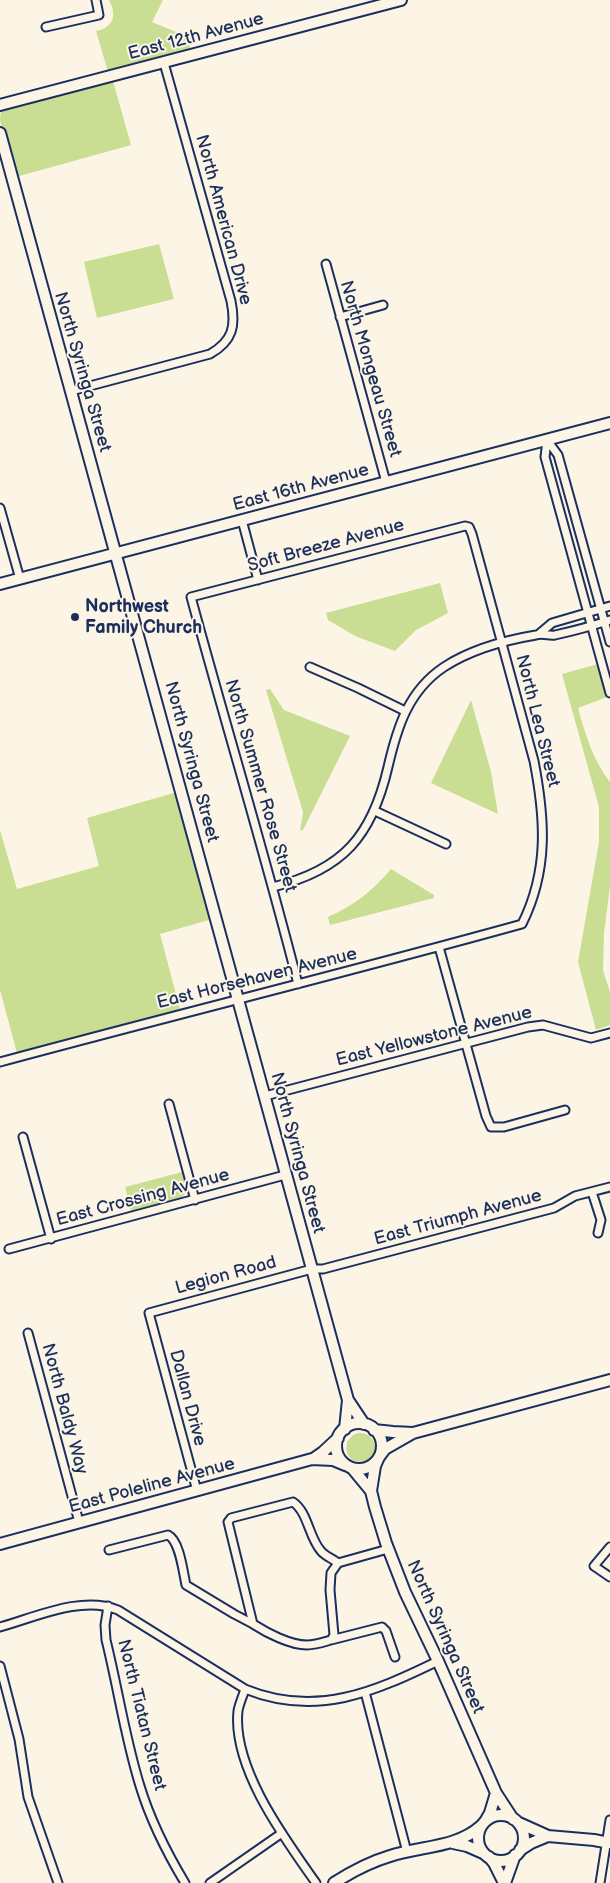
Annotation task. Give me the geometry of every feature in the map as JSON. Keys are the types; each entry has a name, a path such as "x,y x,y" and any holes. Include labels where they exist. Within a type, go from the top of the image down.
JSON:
{"street":[{"path":"46,27 99,15 96,0"},
{"name":"East 12th Avenue","path":"0,105 396,1"},
{"name":"North American Drive","path":"71,391 210,354 221,348 230,334 234,315 231,301 164,63"},
{"name":"North Syringa Street","path":"0,133 348,1400 364,1424"},
{"name":"North Mongeau Street","path":"326,264 386,482"},
{"path":"340,317 383,305"},
{"name":"East 16th Avenue","path":"0,584 610,423"},
{"path":"547,440 558,455 601,608 607,621 610,642"},
{"path":"547,440 545,457 610,693"},
{"path":"0,508 20,579"},
{"path":"242,520 258,580"},
{"name":"Soft Breeze Avenue","path":"191,597 457,527 469,527"},
{"name":"North Lea Street","path":"469,527 534,761 542,816 542,854 538,881 532,902 522,924"},
{"name":"North Summer Rose Street","path":"191,597 273,887 298,984"},
{"path":"539,634 552,623 610,606"},
{"path":"273,887 310,876 331,864 358,838 375,811 393,743 405,711 429,679 443,667 466,656 502,644 539,634 552,636 607,621"},
{"path":"310,667 405,711"},
{"path":"375,811 446,844"},
{"name":"East Horsehaven Avenue","path":"0,1062 522,924"},
{"path":"439,947 486,1116 491,1127 504,1127 566,1110"},
{"name":"East Yellowstone Avenue","path":"265,1096 528,1027 543,1025 591,1038 610,1033"},
{"path":"169,1104 195,1200"},
{"path":"23,1137 51,1239"},
{"name":"East Crossing Avenue","path":"9,1250 285,1175"},
{"name":"East Triumph Avenue","path":"312,1269 323,1269 554,1208 576,1196 610,1188"},
{"path":"592,1192 601,1220 598,1233"},
{"name":"Legion Road","path":"149,1313 312,1269"},
{"name":"Dallan Drive","path":"149,1313 197,1491"},
{"name":"North Baldy Way","path":"28,1333 79,1522"},
{"path":"374,1430 413,1432 610,1380"},
{"name":"North Syringa Street","path":"342,1432 348,1400"},
{"path":"379,1457 382,1445 381,1439 374,1430 364,1424 353,1424 342,1432 336,1446 337,1452 349,1466 366,1468 376,1462 385,1449 413,1432"},
{"name":"East Poleline Avenue","path":"312,1459 334,1443 342,1432"},
{"name":"North Syringa Street","path":"371,1491 375,1466 379,1457"},
{"name":"East Poleline Avenue","path":"0,1544 312,1459 333,1460 349,1466"},
{"name":"North Syringa Street","path":"349,1466 371,1491 388,1549 405,1592 438,1661 496,1793 516,1821"},
{"path":"253,1624 228,1522 231,1518 293,1502 297,1504 321,1551 338,1563"},
{"path":"110,1550 168,1535 177,1547 186,1585 265,1632 307,1645 382,1627 386,1631 395,1657"},
{"path":"610,1547 594,1566 610,1577"},
{"path":"331,1640 334,1635 330,1590 331,1574 338,1563 388,1549"},
{"path":"0,1627 76,1605 108,1606 118,1610 246,1689 263,1697 294,1703 327,1701 380,1688 438,1661"},
{"name":"North Tiatan Street","path":"108,1606 105,1625 106,1640 140,1788 185,1883"},
{"path":"0,1666 19,1739 28,1798 58,1883"},
{"path":"246,1689 238,1710 240,1740 246,1762 270,1815 316,1883"},
{"path":"365,1692 407,1852"},
{"path":"334,1883 372,1863 407,1852 452,1843 467,1837 483,1823 490,1813 496,1793"},
{"path":"504,1883 494,1863 486,1855 478,1840 483,1823 499,1815 548,1836 609,1843"},
{"path":"600,1883 609,1843 610,1820"},
{"path":"504,1883 524,1837 516,1821"},
{"path":"210,1883 282,1833"},
{"path":"452,1843 467,1846 502,1861 518,1853 531,1843 548,1836"}],"green space":[{"path":"109,0 163,0 152,22 186,36 191,50 108,72 96,31 107,27 112,20 113,10"},
{"path":"113,81 131,145 16,177 0,120 1,111"},
{"path":"159,244 174,299 97,318 84,262"},
{"path":"440,583 448,613 416,630 395,651 355,636 328,620 326,613"},
{"path":"598,664 607,697 578,708 594,756 610,782 610,886 604,934 603,970 610,992 610,1025 596,1030 578,962 599,842 599,807 562,674"},
{"path":"270,689 284,710 350,736 303,830 300,831 303,812 266,690"},
{"path":"471,700 491,772 498,814 431,783"},
{"path":"177,792 212,919 160,934 180,1009 17,1053 0,990 0,830 17,889 99,866 87,818"},
{"path":"391,869 434,895 434,898 330,925 328,917 363,897"},
{"path":"182,1172 186,1189 181,1198 131,1211 125,1187"},
{"path":"358,1433 369,1436 376,1447 370,1458 364,1461 351,1459 347,1452 347,1442 353,1435"}],"place":[{"name":"Northwest Family Church","path":"75,617"}]}
